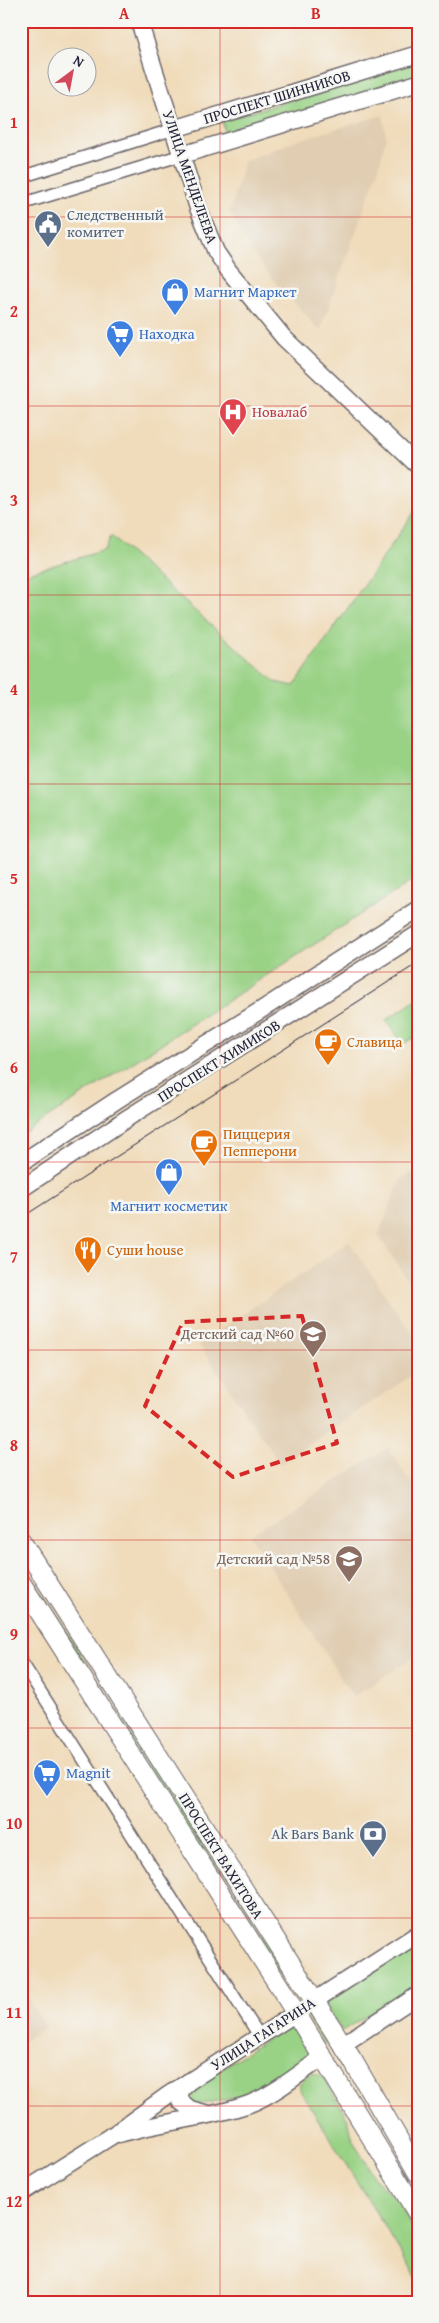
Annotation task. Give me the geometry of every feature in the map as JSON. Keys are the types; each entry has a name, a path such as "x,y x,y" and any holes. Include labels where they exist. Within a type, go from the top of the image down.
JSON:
{"main road":[{"name":"УЛИЦА МЕНДЕЛЕЕВА","path":"139,21 208,237 228,271 284,338 418,466"},
{"name":"ПРОСПЕКТ ШИННИКОВ","path":"174,129 418,54"},
{"name":"ПРОСПЕКТ ШИННИКОВ","path":"182,155 418,83"},
{"path":"207,119 204,129 207,139 215,145"},
{"name":"ПРОСПЕКТ ХИМИКОВ","path":"21,1163 125,1094 261,1010 418,909"},
{"name":"ПРОСПЕКТ ХИМИКОВ","path":"21,1188 129,1117 418,934"},
{"name":"ПРОСПЕКТ ВАХИТОВА","path":"21,1541 342,2045 418,2173"},
{"name":"ПРОСПЕКТ ВАХИТОВА","path":"21,1583 324,2057 418,2214"},
{"name":"УЛИЦА ГАГАРИНА","path":"21,2193 110,2137 138,2115 188,2082 418,1934"},
{"name":"УЛИЦА ГАГАРИНА","path":"110,2137 153,2124 212,2114 251,2103 418,1995"},
{"path":"188,2082 180,2092 180,2101 190,2109 212,2114"}],"street":[{"name":"ПРОСПЕКТ ШИННИКОВ","path":"21,177 174,129"},
{"name":"ПРОСПЕКТ ШИННИКОВ","path":"21,204 182,155"},
{"path":"21,1661 260,2037"}],"highlighted area":[{"path":"302,1316 337,1443 233,1477 145,1406 183,1322"}],"shaded area":[{"path":"383,115 386,137 379,167 320,331 273,280 250,249 230,212 244,161 296,141"},
{"path":"418,1169 418,1296 378,1235 401,1179"},
{"name":"Детский сад №60","path":"349,1242 418,1342 418,1371 280,1464 199,1344"},
{"name":"Детский сад №58","path":"388,1448 418,1494 418,1631 415,1656 353,1697 250,1535"},
{"path":"21,1989 46,2027 21,2043"}],"green space":[{"path":"418,61 418,78 226,136 222,121"},
{"path":"415,511 418,515 418,877 21,1135 21,575 105,550 111,536 275,682 294,686"},
{"path":"418,999 418,1035 403,1044 386,1020"},
{"path":"21,1562 302,1998 297,2001 21,1575"},
{"path":"418,1944 418,1984 342,2031 324,2003"},
{"path":"311,2010 330,2040 324,2044 305,2014"},
{"path":"291,2024 309,2054 243,2096 191,2106 185,2092"},
{"path":"313,2073 324,2078 348,2119 353,2141 376,2181 396,2199 418,2236 418,2280 301,2092 301,2082"}],"tram line":[{"path":"21,1218 418,963"}],"place":[{"name":"Следственный комитет","path":"48,248"},
{"name":"Магнит Маркет","path":"175,316"},
{"name":"Находка","path":"120,358"},
{"name":"Новалаб","path":"233,436"},
{"name":"Славица","path":"328,1066"},
{"name":"Пиццерия Пепперони","path":"204,1167"},
{"name":"Магнит косметик","path":"169,1196"},
{"name":"Суши house","path":"88,1274"},
{"name":"Детский сад №60","path":"313,1358"},
{"name":"Детский сад №58","path":"349,1583"},
{"name":"Magnit","path":"47,1797"},
{"name":"Ak Bars Bank","path":"373,1858"}]}
